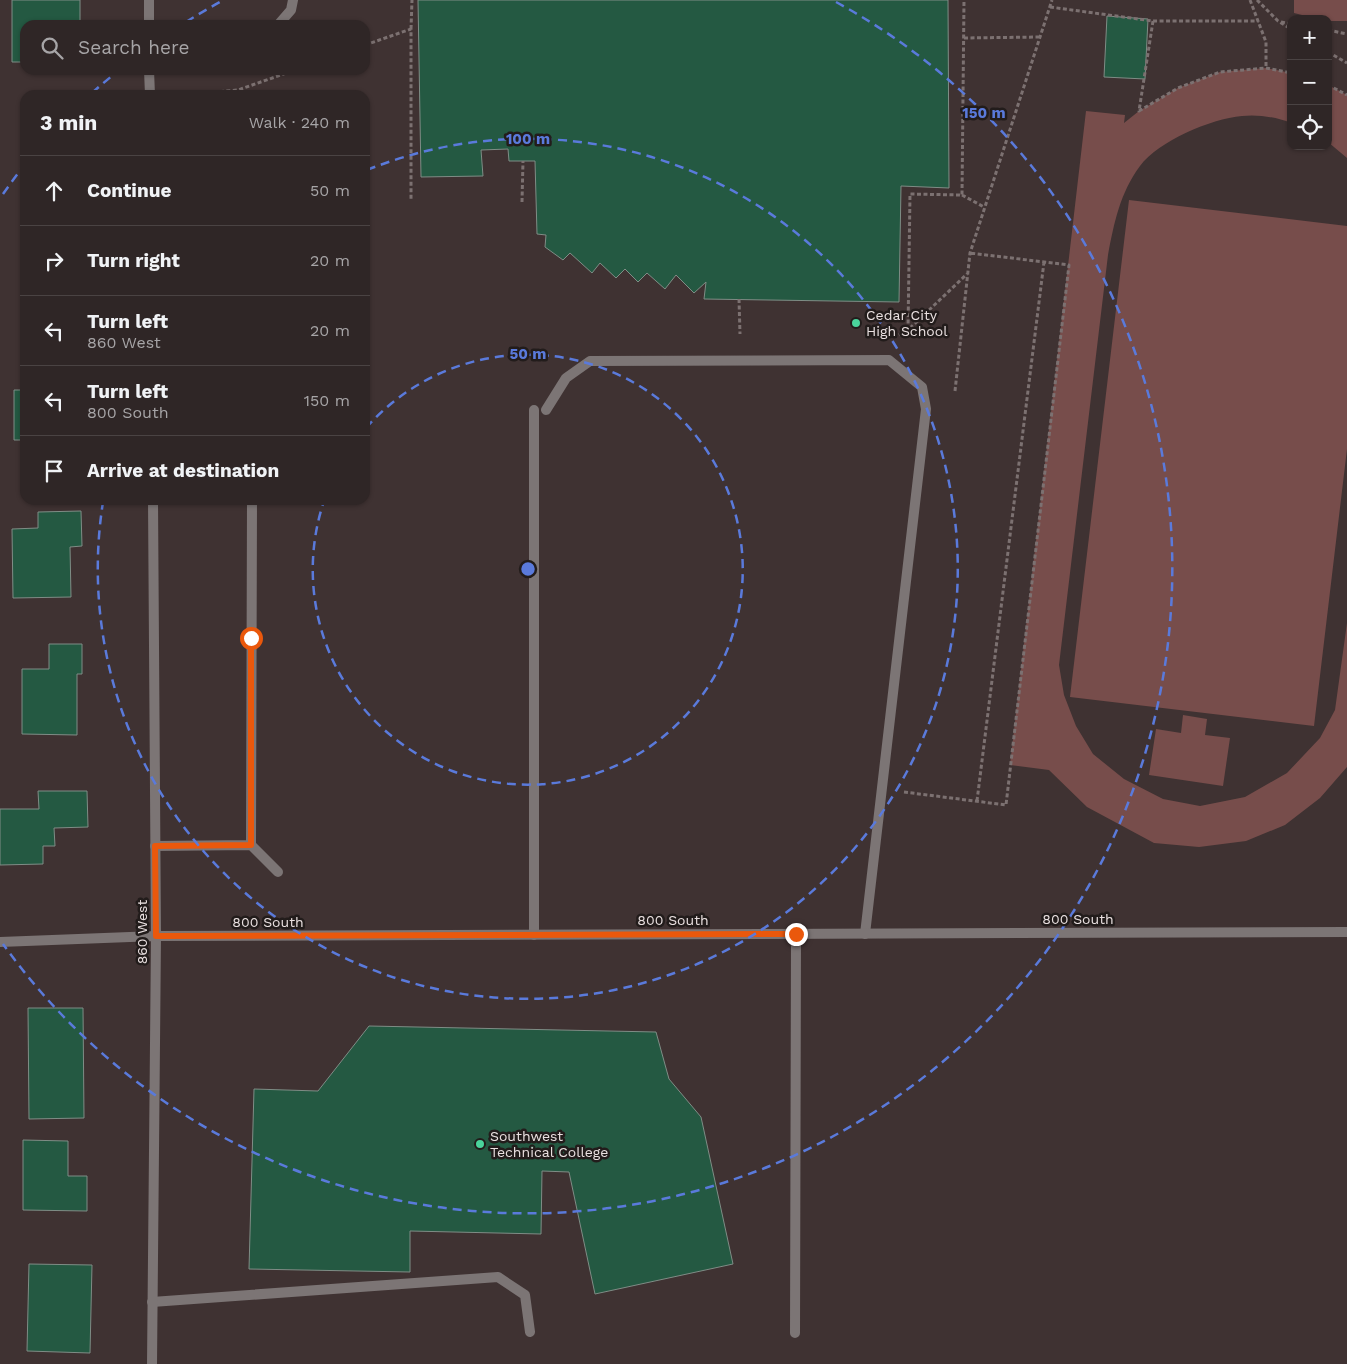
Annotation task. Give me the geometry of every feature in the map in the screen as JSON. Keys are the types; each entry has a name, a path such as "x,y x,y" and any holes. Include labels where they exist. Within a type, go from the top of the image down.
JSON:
{"street":[{"path":"149,0 149,20"},
{"path":"282,20 291,10 293,0"},
{"path":"150,75 150,90"},
{"path":"546,410 566,378 590,361 889,360 922,387 926,409 865,934"},
{"path":"534,410 534,935"},
{"name":"860 West","path":"152,1364 156,936 153,505"},
{"path":"252,505 251,845 278,872"},
{"path":"155,846 251,845"},
{"name":"800 South","path":"0,942 156,936 1347,932"},
{"path":"795,1333 796,934"},
{"path":"152,1302 498,1277 525,1296 530,1332"}],"path":[{"path":"411,202 412,0"},
{"path":"962,195 964,0"},
{"path":"954,391 970,252 1052,0"},
{"path":"1250,0 1266,42 1266,68"},
{"path":"1257,0 1278,22 1287,27"},
{"path":"1050,7 1153,20 1259,20"},
{"path":"1153,20 1139,111 1178,88 1220,72 1266,68 1287,72"},
{"path":"1278,22 1287,23"},
{"path":"370,43 411,29"},
{"path":"1332,31 1347,34"},
{"path":"964,38 1040,37"},
{"path":"1332,54 1347,63"},
{"path":"238,90 281,75"},
{"path":"1332,87 1347,95"},
{"path":"522,202 523,161"},
{"path":"908,330 910,194 962,195 984,207"},
{"path":"904,792 1006,805 1069,265 970,252"},
{"path":"976,801 1044,262"},
{"path":"900,335 908,330 967,274"},
{"path":"739,299 740,334"}],"shaded area":[{"path":"1294,0 1347,0 1347,21 1332,21 1332,15 1302,15 1294,13"},
{"path":"1266,68 1287,72 1287,122 1266,116 1242,116 1215,122 1186,133 1159,148 1149,157 1140,166 1127,187 1119,209 1108,255 1059,665 1064,695 1076,726 1093,754 1124,779 1163,799 1200,806 1245,797 1287,773 1320,738 1335,710 1347,623 1347,767 1320,798 1285,825 1246,841 1199,847 1154,843 1087,807 1049,770 1010,765 1086,111 1125,115 1124,123 1139,111 1178,88 1220,72"},
{"path":"1332,87 1347,95 1347,158 1332,145"},
{"path":"1129,200 1347,226 1347,449 1314,726 1070,697"},
{"path":"1183,715 1207,719 1205,735 1230,738 1223,786 1149,775 1156,729 1181,733"}],"building":[{"path":"12,0 80,0 80,20 20,20 20,62 12,62"},
{"path":"418,0 948,0 949,188 901,186 899,302 704,299 706,282 694,293 676,275 665,289 647,273 638,282 625,269 616,278 600,263 592,273 570,253 563,260 545,247 546,235 537,234 535,161 509,161 508,149 481,150 483,176 421,177"},
{"path":"1107,16 1148,19 1145,79 1104,77"},
{"path":"14,390 20,390 20,440 14,440"},
{"path":"81,511 82,546 70,547 71,597 13,598 12,529 38,528 38,512"},
{"path":"49,644 82,644 82,674 77,674 77,735 22,734 22,669 49,669"},
{"path":"38,791 87,791 88,827 54,828 55,846 43,846 43,864 0,865 0,809 39,809"},
{"path":"28,1008 83,1008 84,1118 29,1119"},
{"name":"Southwest Technical College","path":"369,1026 656,1032 669,1079 701,1117 733,1264 595,1294 569,1172 542,1171 541,1234 410,1231 410,1272 249,1269 254,1089 318,1091"},
{"path":"23,1140 68,1141 68,1176 87,1176 87,1211 23,1210"},
{"path":"29,1264 92,1265 90,1353 27,1351"}],"place":[{"name":"Cedar City High School","path":"856,323"},
{"name":"Southwest Technical College","path":"480,1144"}],"route":[{"path":"251,638 251,845 155,846 156,936 796,934"}]}
